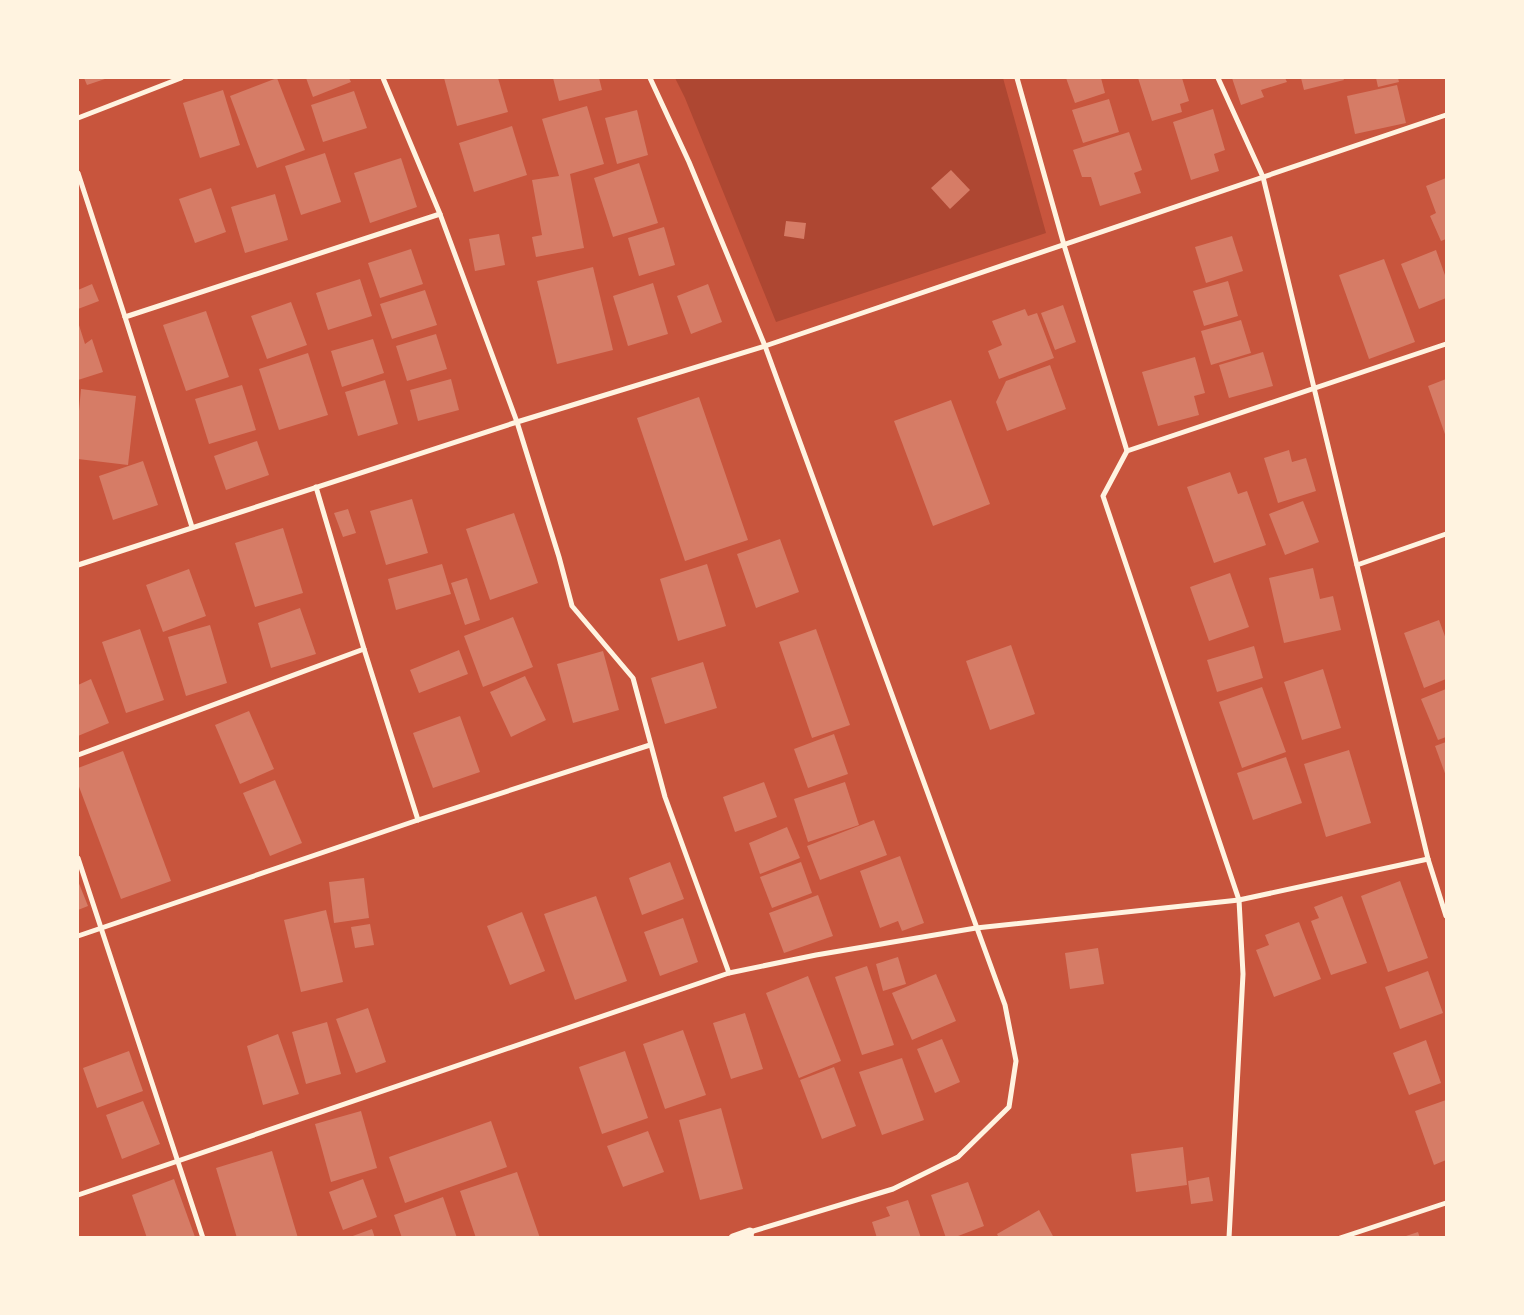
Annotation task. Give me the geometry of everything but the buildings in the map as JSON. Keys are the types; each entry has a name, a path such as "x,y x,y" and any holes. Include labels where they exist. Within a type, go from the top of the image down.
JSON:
{"street":[{"path":"78,118 181,78"},
{"path":"383,78 440,214 517,422 559,557 572,606 633,678 664,797 729,973"},
{"path":"650,78 689,162 765,346 1005,1006 1016,1061 1009,1107 958,1157 893,1189 751,1235 733,1238"},
{"path":"1018,78 1064,245 1127,451"},
{"path":"1218,78 1264,178 1428,859 1446,916"},
{"path":"78,565 517,422 765,346 1446,115"},
{"path":"78,173 126,317 192,527"},
{"path":"126,317 440,214"},
{"path":"1229,1238 1243,974 1239,900 1103,496 1127,451 1446,344"},
{"path":"316,487 364,649 418,820"},
{"path":"1357,565 1446,534"},
{"path":"78,755 364,649"},
{"path":"78,936 418,820 650,745"},
{"path":"78,858 203,1238"},
{"path":"78,1195 729,973 816,955 976,928 1239,900 1428,859"},
{"path":"1340,1238 1446,1203"}],"shaded area":[{"path":"675,78 1003,78 1046,233 776,322 685,98"}]}
